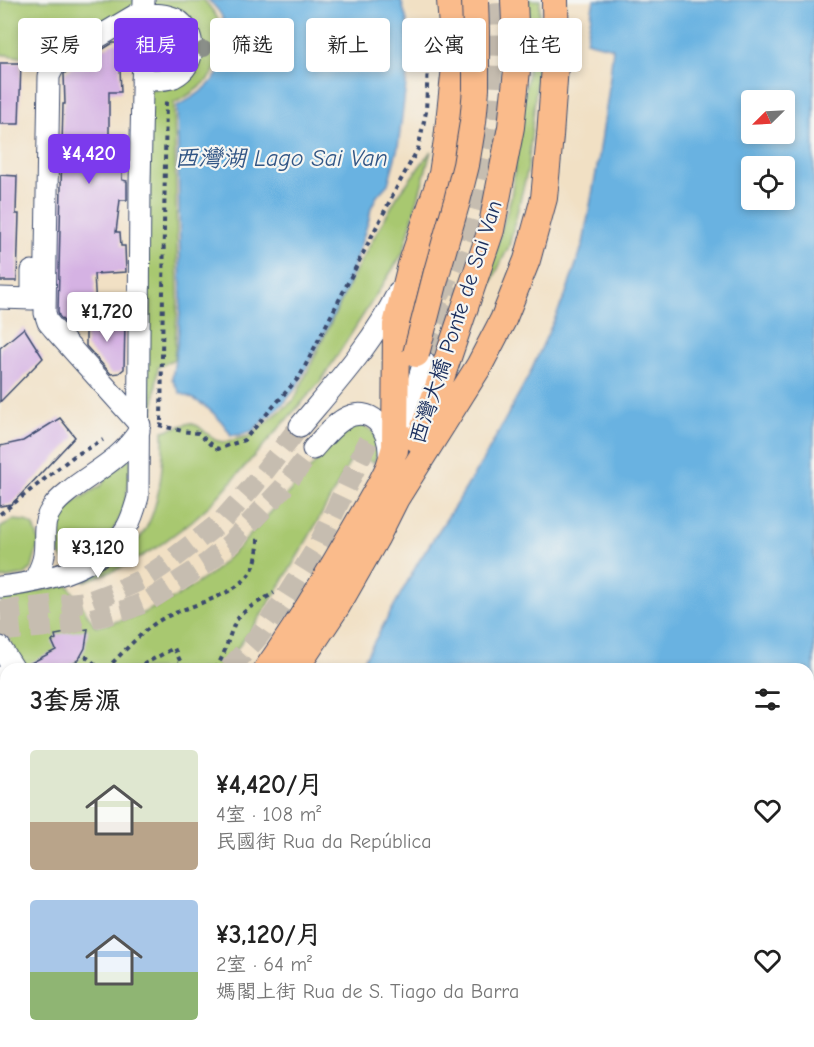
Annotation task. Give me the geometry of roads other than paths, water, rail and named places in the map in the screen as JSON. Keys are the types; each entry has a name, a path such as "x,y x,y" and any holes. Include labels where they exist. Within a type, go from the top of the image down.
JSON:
{"main road":[{"path":"271,663 405,452 396,421 396,325 411,265 442,174 455,67 450,0"},
{"name":"西灣大橋 Ponte de Sai Van","path":"405,452 405,416 420,358 438,268 458,201 473,122 476,88 475,0"},
{"name":"西灣大橋 Ponte de Sai Van","path":"396,498 405,452 491,230 511,127 515,93 517,70 514,0"},
{"path":"299,663 337,606 396,498 479,366 503,320 528,260 544,198 556,52 555,0"}],"street":[{"path":"313,449 343,419 362,414 372,417 380,424 389,443 405,452 446,348 485,227 496,181 510,90 508,0"},
{"path":"142,80 167,79 177,76 185,69 192,48 191,38 186,28 178,20 144,8"},
{"path":"0,587 70,571 88,562 115,542 125,529 138,497 144,8"},
{"path":"139,428 48,322 45,313 49,76 58,61 144,8"},
{"path":"0,298 32,298 33,214 37,209 47,208"},
{"path":"300,426 370,340 390,309 411,265"},
{"path":"34,581 44,557 45,522 48,514 58,500 118,457 133,441 139,428"},
{"path":"44,534 60,566 70,571"},
{"path":"0,647 10,663"}],"water":[{"name":"西灣湖 Lago Sai Van","path":"208,0 401,0 406,18 402,18 402,72 407,72 407,77 398,147 388,184 377,196 371,208 346,290 296,388 285,402 252,431 239,435 231,435 209,410 196,400 180,393 172,379 181,298 177,106 196,95 219,72 294,72 294,18 222,18 217,8"},
{"path":"594,0 814,0 814,663 362,663 419,561 486,455 529,375 565,296 583,244 608,95 613,48 586,41"}],"tunnel":[{"path":"439,296 467,225 484,151 491,76 490,0"},
{"path":"424,350 455,286"},
{"path":"234,663 258,637 319,544 384,408"},
{"path":"0,611 90,601 145,578 222,521 300,426"},
{"path":"0,631 65,625 126,610 150,600 207,563 231,543 283,488 313,449"}]}
